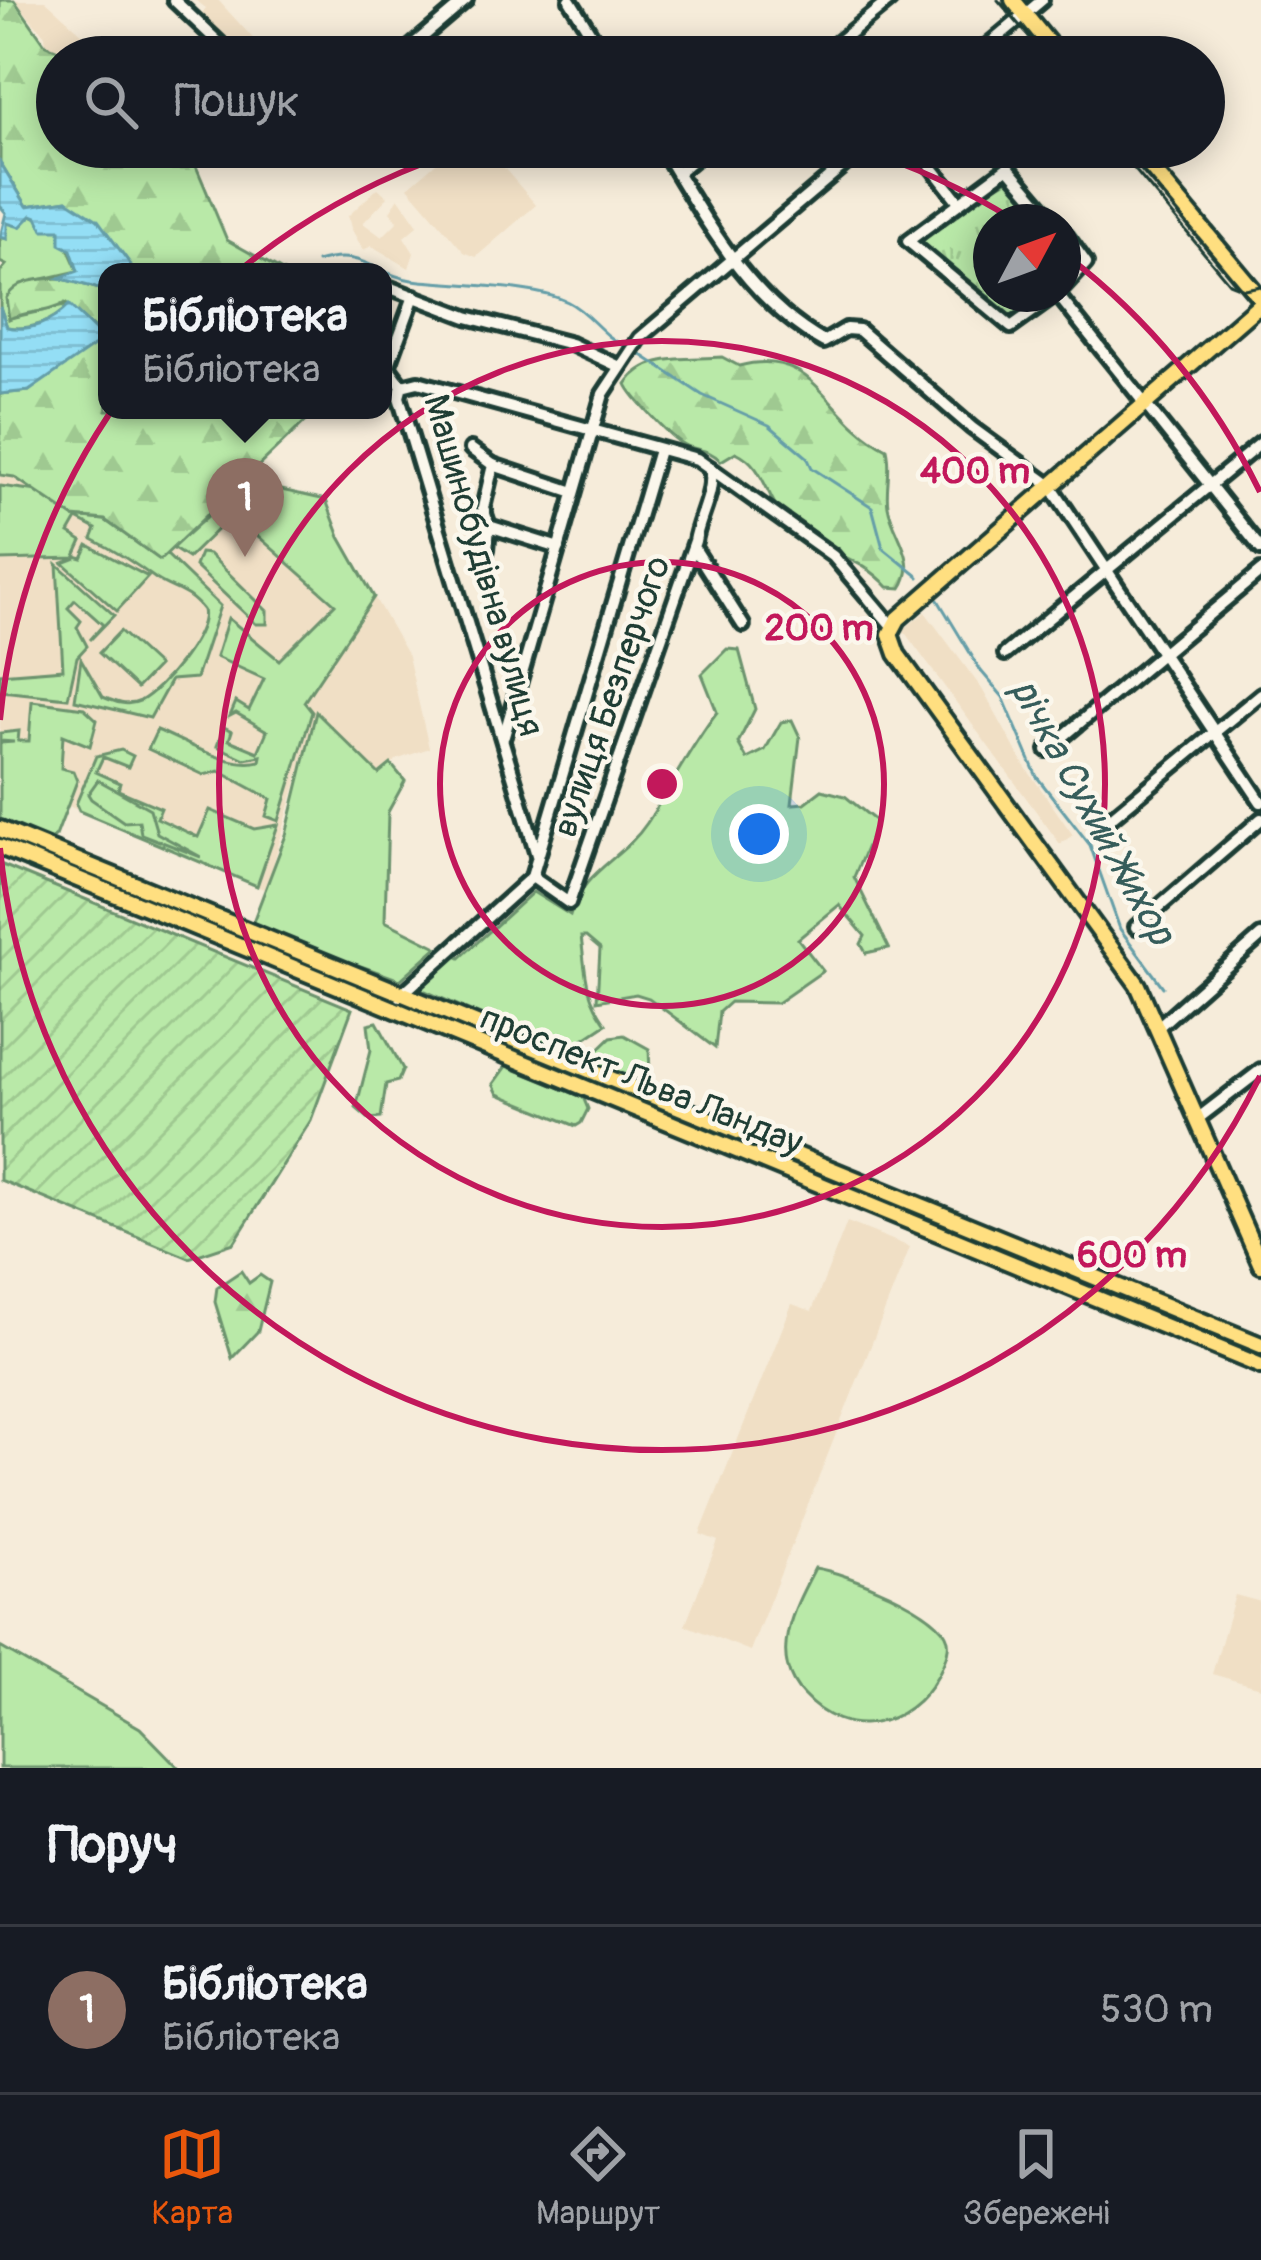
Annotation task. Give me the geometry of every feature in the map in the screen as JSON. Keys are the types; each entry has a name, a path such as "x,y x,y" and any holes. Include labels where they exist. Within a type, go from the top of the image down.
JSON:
{"main road":[{"path":"1013,0 1043,36"},
{"path":"1153,168 1256,281 1261,301 891,630 898,654 1126,964 1260,1257"},
{"name":"проспект Льва Ландау","path":"0,829 1261,1346"},
{"name":"проспект Льва Ландау","path":"0,847 1261,1366"},
{"path":"515,1061 521,1044"},
{"path":"1160,1325 1167,1307"}],"street":[{"path":"174,0 213,36"},
{"path":"424,36 466,0"},
{"path":"570,0 592,36"},
{"path":"846,36 890,0"},
{"path":"999,36 1042,0"},
{"path":"674,168 731,260 766,299 818,340 829,341 846,329 859,330 972,428 1050,485 1110,568 1261,802"},
{"path":"677,173 683,168"},
{"path":"504,736 592,429 618,366 662,317 840,168"},
{"path":"932,168 958,202"},
{"path":"973,295 908,241 1007,168"},
{"path":"1009,168 1040,204"},
{"path":"392,288 467,317 571,344 618,366"},
{"name":"Машинобудівна вулиця","path":"392,357 415,296"},
{"path":"993,312 1011,327 1032,312"},
{"path":"1074,312 1208,488 1261,549"},
{"name":"Машинобудівна вулиця","path":"392,373 403,386 399,397 538,858"},
{"path":"403,386 418,382 708,466 833,556 891,630"},
{"path":"1005,654 1261,443"},
{"path":"471,448 493,465 574,492"},
{"path":"400,996 532,877 659,450"},
{"path":"487,550 489,526 483,508 493,465"},
{"name":"вулиця Безперчого","path":"532,877 569,903 695,541 699,514 712,486 708,466"},
{"path":"489,526 559,548"},
{"path":"695,541 696,558 743,625"},
{"path":"1047,750 1261,572"},
{"path":"1106,822 1261,694"},
{"path":"1136,927 1261,819"},
{"path":"1156,1028 1261,936"},
{"path":"1196,1120 1261,1070"}],"shaded area":[{"path":"14,0 45,0 85,36 45,35"},
{"path":"195,0 218,0 251,36 220,36 199,17 206,8"},
{"path":"430,168 504,168 536,205 476,257 464,252 408,187"},
{"path":"378,188 388,197 363,223 382,237 398,221 390,211 399,198 418,225 404,237 414,253 409,268 372,246 363,250 351,228 348,216"},
{"path":"0,475 13,477 160,559 246,482 326,500 340,537 408,656 429,748 396,760 379,774 316,713 266,890 40,794 0,790"},
{"path":"925,612 982,689 1024,765 1073,835 1060,844 903,630"},
{"path":"847,1222 910,1247 750,1651 685,1625 718,1541 700,1534 792,1304 812,1311"},
{"path":"1235,1595 1261,1602 1261,1688 1212,1674"}],"green space":[{"path":"0,0 14,0 40,36 36,168 197,168 227,240 268,263 128,263 67,200 27,206 0,162"},
{"path":"1010,178 1030,204 973,204 973,287 922,243 937,222"},
{"path":"32,215 60,230 78,271 21,284 10,318 69,305 40,324 7,327 0,307 0,272 6,265 0,262 0,237 7,239 6,222"},
{"path":"59,278 98,289 98,419 308,419 160,560 105,520 73,517 14,477 0,475 0,394 29,391 97,331 65,303 9,319 6,298 16,287"},
{"path":"722,357 739,366 765,362 786,366 803,375 865,435 887,449 888,506 907,557 901,588 888,587 866,568 804,536 783,517 746,459 736,452 721,461 686,446 653,418 626,384 657,362"},
{"path":"246,482 326,500 340,537 374,597 304,702 312,712 279,821 266,816 271,799 219,771 204,775 148,749 157,730 221,758 260,761 261,756 245,759 217,746 224,727 232,731 229,740 258,752 267,731 236,713 230,716 236,702 249,710 264,679 216,657 228,618 279,660 335,604 233,514 188,558 172,548"},
{"path":"0,486 38,491 73,517 105,520 160,559 166,554 220,606 196,678 171,680 150,718 75,700 81,659 103,697 126,704 140,701 182,660 199,632 203,610 185,594 92,539 96,529 77,519 69,533 82,541 75,556 82,558 88,545 148,577 117,611 63,563 76,558 0,560"},
{"path":"200,553 209,554 267,611 267,624 256,624 195,566"},
{"path":"57,564 114,615 90,640 103,625 75,600 68,608 81,621 77,627 87,646 77,657 68,698 0,691 0,674 63,669"},
{"path":"120,631 158,666 137,688 99,653"},
{"path":"727,649 739,650 755,709 738,743 747,759 765,750 781,722 792,720 800,737 792,804 805,803 822,790 845,796 877,822 854,877 889,948 866,953 861,944 865,936 839,905 798,939 823,971 777,1003 730,1002 719,1012 715,1048 649,998 636,994 597,1001 600,949 586,937 581,937 587,982 606,1024 573,1046 553,1047 421,989 450,953 460,958 533,892 570,915 593,876 647,823 717,712 702,674"},
{"path":"32,701 84,708 97,720 90,746 63,735 61,768 73,771 77,781 56,836 47,843 0,826 0,743 14,742 0,741 0,733 19,731 18,741 29,741"},
{"path":"316,712 379,774 391,764 405,781 388,812 385,921 437,947 400,980 251,927 286,835"},
{"path":"121,750 133,756 128,767 103,757 96,772 120,783 118,790 161,808 157,818 198,837 210,810 254,829 278,825 257,886 79,811 76,804 96,756"},
{"path":"98,780 150,809 157,833 201,857 141,834 139,821 124,822 91,799 88,794"},
{"path":"0,864 352,1009 311,1120 234,1243 189,1258 0,1180"},
{"path":"377,1022 403,1069 398,1081 386,1084 381,1118 369,1119 356,1108 371,1050 368,1024"},
{"path":"624,1035 649,1049 650,1073 641,1083 585,1062 611,1037"},
{"path":"522,1053 1149,1310 521,1057"},
{"path":"506,1066 583,1097 588,1109 581,1123 576,1126 498,1094 493,1084"},
{"path":"241,1271 249,1283 260,1275 270,1282 258,1331 232,1358 215,1302 217,1287"},
{"path":"815,1568 890,1594 941,1628 948,1640 944,1662 910,1708 875,1723 857,1724 820,1710 792,1680 787,1664 788,1631"},
{"path":"0,1647 140,1728 179,1768 0,1768"}],"water":[{"path":"0,162 27,206 67,200 98,220 130,263 98,263 98,289 59,278 78,271 71,250 60,244 60,230 43,230 32,215 20,227 7,223 7,239 0,237 6,213 0,206"},
{"path":"69,305 98,333 98,343 29,391 0,394 0,307 7,327 32,327"}],"waterway":[{"name":"річка Сухий Жихор","path":"317,262 346,258 364,263"},
{"name":"річка Сухий Жихор","path":"392,274 553,296 576,307 625,346"},
{"name":"річка Сухий Жихор","path":"637,352 702,395 769,425 807,457 812,468 872,507 883,548 919,577"},
{"name":"річка Сухий Жихор","path":"938,600 981,671 1003,697 1037,777 1090,845 1120,929 1163,987"}],"tram line":[{"path":"998,0 1028,36"},
{"path":"1133,168 1229,283 1244,289 1261,286"}],"place":[{"name":"Бібліотека","path":"245,557"}]}
